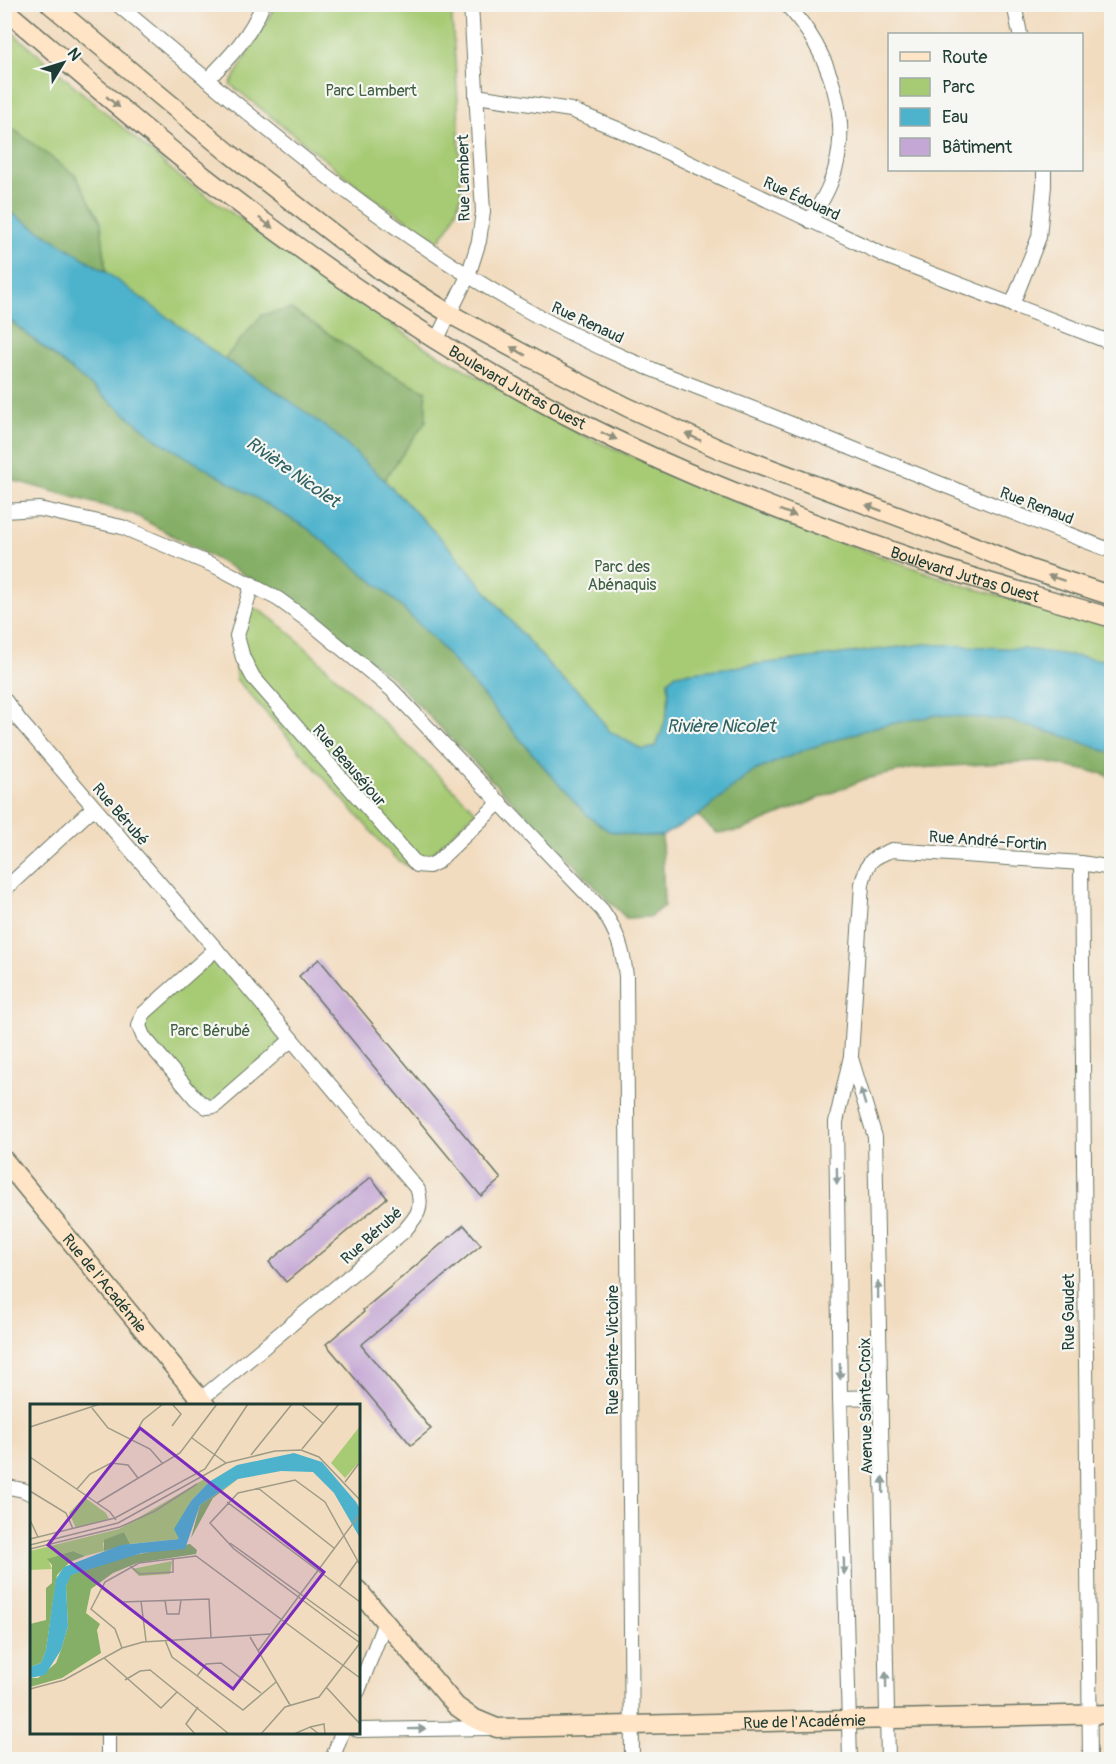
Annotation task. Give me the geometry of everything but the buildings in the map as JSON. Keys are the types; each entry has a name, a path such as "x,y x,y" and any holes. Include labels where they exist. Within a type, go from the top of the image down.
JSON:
{"main road":[{"name":"Boulevard Jutras Ouest","path":"50,4 229,153 380,270 450,314 627,407 721,450 937,531 1030,569 1112,596"},
{"name":"Boulevard Jutras Ouest","path":"4,9 201,174 302,249 436,341 521,391 595,429 699,477 916,559 1112,618"},
{"name":"Rue de l'Académie","path":"4,1160 204,1402"},
{"name":"Rue de l'Académie","path":"360,1592 456,1706 473,1718 497,1728 1112,1714"}],"street":[{"name":"Rue Renaud","path":"117,4 207,80 361,202 468,276 533,314 609,351 923,478 1112,551"},
{"path":"207,80 231,56 251,30 263,4"},
{"name":"Rue Lambert","path":"436,341 468,276 479,241 483,212 471,4"},
{"path":"786,4 809,32 828,72 839,104 839,147 831,183 810,221"},
{"path":"1017,5 1020,33"},
{"name":"Rue Édouard","path":"476,96 571,110 620,130 888,257 1112,343"},
{"path":"1012,304 1039,237 1044,171"},
{"path":"4,511 39,509 122,527 192,555 278,599 310,622 391,689 500,802"},
{"name":"Rue Beauséjour","path":"252,584 237,636 243,658 253,677 417,865 429,866 437,862 500,802"},
{"name":"Rue Bérubé","path":"4,699 93,808 216,949 418,1190 422,1203 417,1217 404,1232 204,1402"},
{"name":"Rue Sainte-Victoire","path":"500,802 602,910 620,940 626,976 632,1760"},
{"path":"4,890 93,808"},
{"name":"Rue André-Fortin","path":"866,866 876,856 891,850 1082,863 1112,868"},
{"name":"Rue Gaudet","path":"1082,863 1089,1760"},
{"name":"Avenue Sainte-Croix","path":"850,1760 840,1398 837,1122 851,1056 862,884 866,866"},
{"path":"216,949 143,1014 139,1026 143,1036 196,1099 207,1107 215,1106 291,1040"},
{"name":"Avenue Sainte-Croix","path":"851,1056 875,1137 888,1760"},
{"path":"840,1398 881,1397"},
{"path":"4,1486 30,1493"},
{"path":"360,1686 385,1622"},
{"name":"Rue de l'Académie","path":"360,1730 497,1728"},
{"path":"108,1734 108,1760"},
{"path":"332,1760 341,1734"}],"green space":[{"name":"Parc Lambert","path":"276,5 451,5 458,102 461,196 452,222 439,241 372,197 230,84"},
{"name":"Parc des Abénaquis","path":"5,26 180,177 423,346 578,433 784,522 965,586 1111,626 1111,661 925,644 676,674 668,681 669,698 666,715 655,747 643,750 609,731 584,696 553,669 451,549 384,480 399,457 426,391 262,315 224,359 106,272 101,222 76,176 5,123"},
{"path":"5,123 76,176 101,222 106,272 5,209"},
{"path":"291,309 385,371 426,391 426,421 384,480 336,435 282,395 224,359 262,315"},
{"path":"4,316 159,441 307,528 386,592 435,640 588,816 609,831 637,836 662,836 664,906 649,917 626,918 394,680 305,608 133,514 5,478"},
{"path":"245,606 261,611 289,632 476,811 422,864 409,867 394,857 236,679 236,631"},
{"path":"937,715 1007,720 1067,737 1111,753 1111,779 1104,774 1039,761 916,768 865,779 740,831 716,833 698,816 752,772 807,749 875,727"},
{"name":"Parc Bérubé","path":"216,949 291,1040 207,1107 143,1036 143,1014"}],"water":[{"name":"Rivière Nicolet","path":"5,209 106,272 224,359 282,395 336,435 384,480 451,549 553,669 584,696 609,731 643,750 655,747 659,740 668,707 668,681 676,674 925,644 1024,649 1111,661 1111,753 1067,737 1007,720 937,715 875,727 807,749 752,772 698,816 662,836 637,836 609,831 588,816 435,640 386,592 307,528 159,441 5,316"}]}
